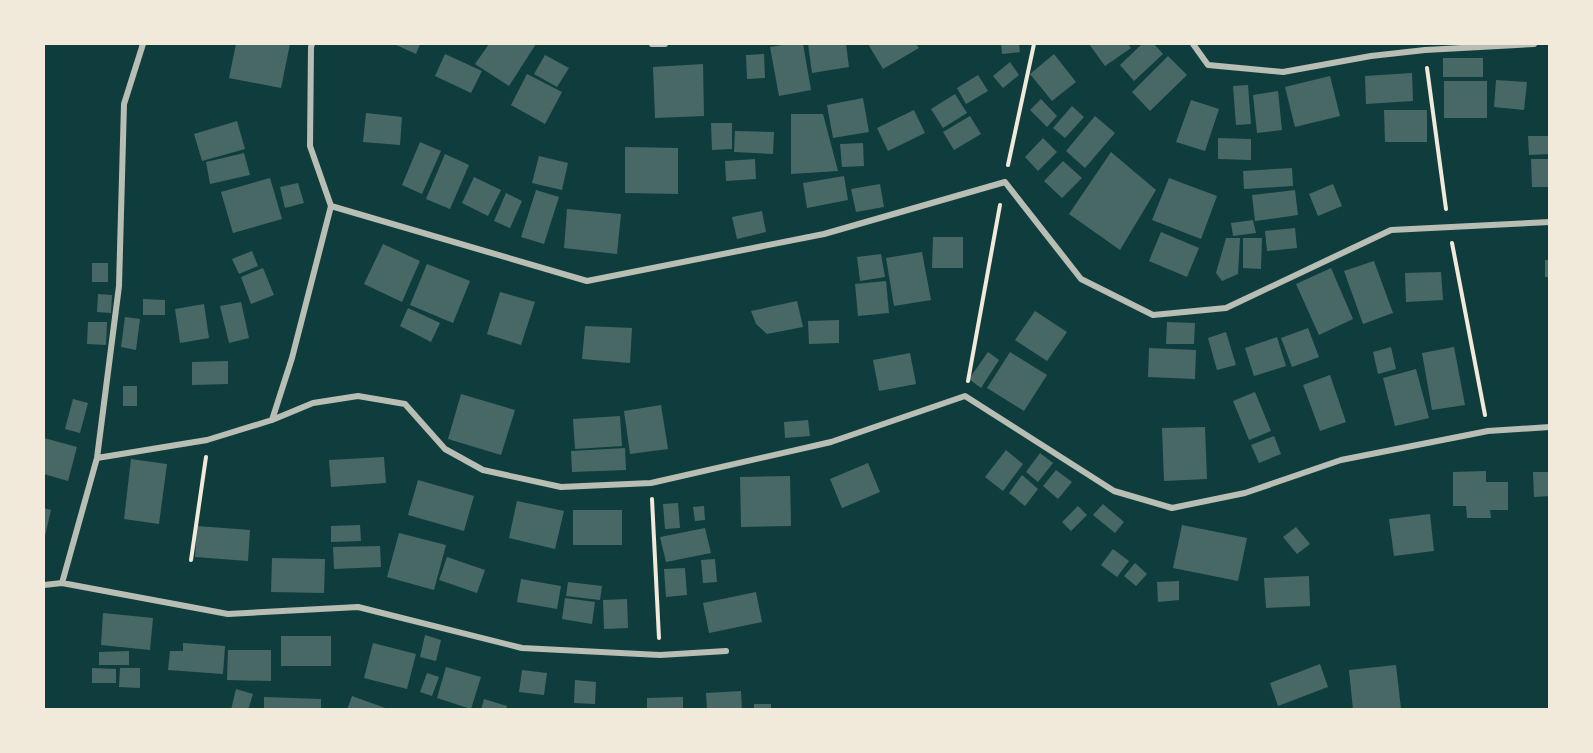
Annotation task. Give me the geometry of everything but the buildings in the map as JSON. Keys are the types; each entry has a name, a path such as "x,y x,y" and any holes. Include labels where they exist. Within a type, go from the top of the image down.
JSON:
{"street":[{"path":"62,583 97,458 119,286 124,104 143,44"},
{"path":"272,420 292,358 331,206 310,146 312,44"},
{"path":"652,44 665,44"},
{"path":"1193,44 1208,65 1283,72 1371,56 1425,50 1534,44"},
{"path":"331,206 587,281 824,234 1005,182 1081,279 1154,315 1226,308 1391,230 1550,222"},
{"path":"97,458 207,440 272,420 313,403 358,396 405,404 445,449 483,470 561,487 651,483 831,442 965,396 1114,491 1172,508 1245,493 1341,460 1488,431 1550,427"},
{"path":"44,585 62,583 228,614 358,607 522,648 660,655 726,651"}],"path":[{"path":"965,396 1005,182 1034,44"},
{"path":"191,560 207,440"},
{"path":"651,483 660,655"}]}
